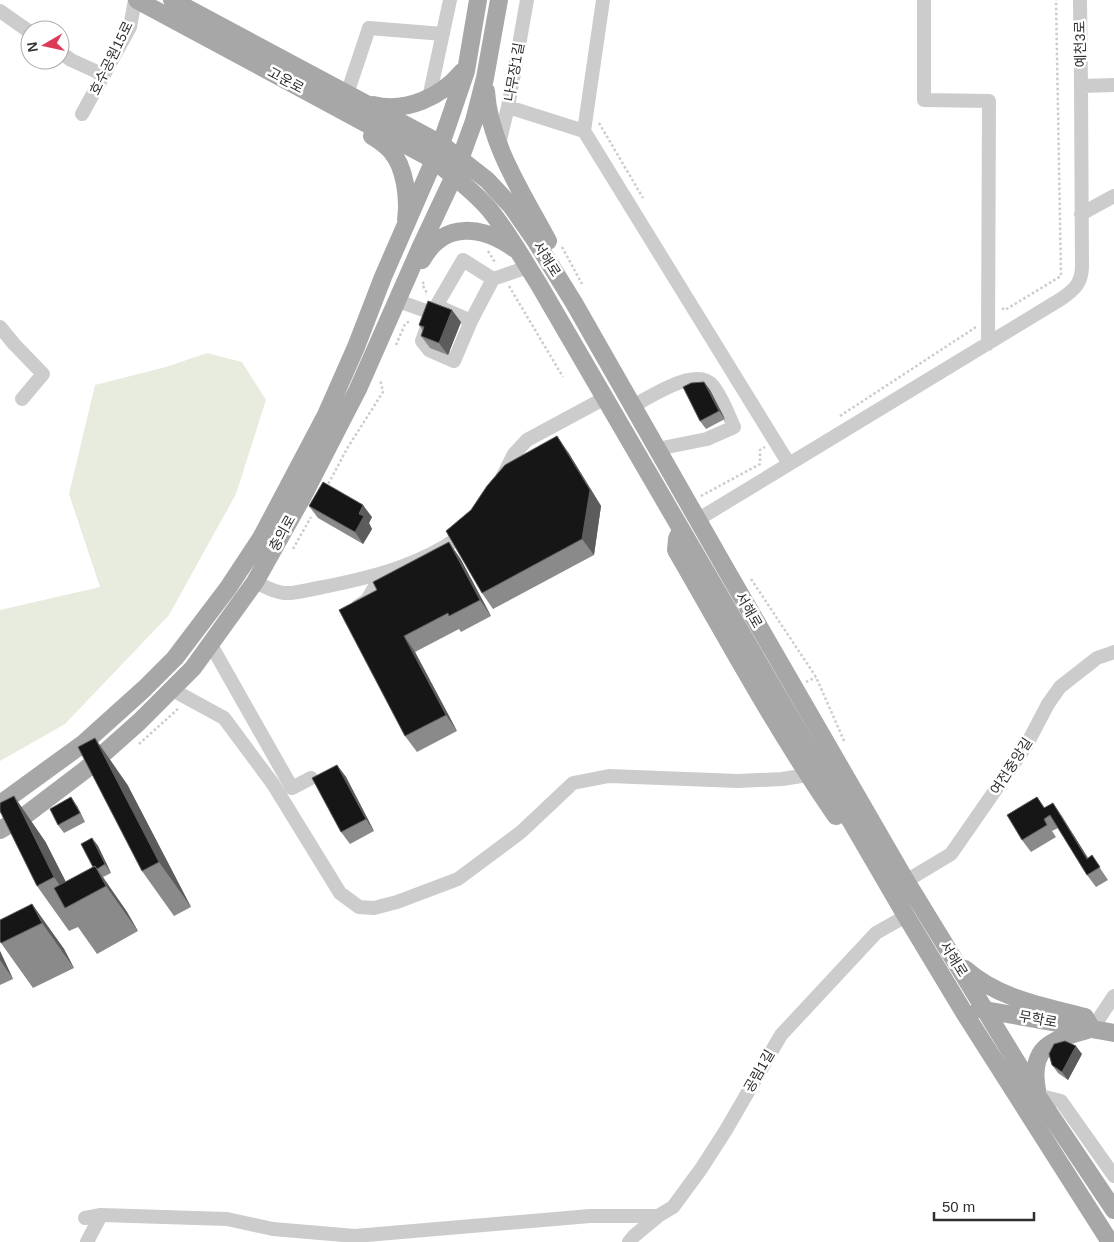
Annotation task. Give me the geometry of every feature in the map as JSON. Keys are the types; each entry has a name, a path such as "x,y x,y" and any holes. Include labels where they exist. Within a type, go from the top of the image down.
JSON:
{"main road":[{"name":"고운로","path":"136,0 361,111 438,152"},
{"name":"고운로","path":"172,0 347,94 361,111"},
{"path":"438,152 466,71 478,0"},
{"path":"460,159 486,78 499,0"},
{"path":"402,235 407,205 402,172 392,152 358,128 361,111 405,106 429,98 455,80 462,72 466,71"},
{"path":"466,71 473,81 480,81 486,78"},
{"path":"486,78 488,110 499,144 510,170 578,297 574,303"},
{"name":"서해로","path":"438,152 460,159 493,187 512,207 536,240 906,881 1038,1095 1114,1210"},
{"name":"서해로","path":"438,152 454,176 489,209 528,267 906,916 961,1007 1110,1240"},
{"name":"충의로","path":"0,804 54,766 114,718 175,658 228,588 261,538 326,415 356,347 383,277 438,152"},
{"name":"충의로","path":"0,830 68,784 139,722 193,668 255,582 302,498 358,389 460,159"},
{"path":"383,277 389,273 398,274 405,284 410,282 427,251 433,244 454,232 471,230 480,232 506,242 516,249 517,241 522,236 528,235 536,240"},
{"path":"681,530 677,539 676,550 765,705 808,775 906,916"},
{"path":"54,766 56,777 68,784"},
{"path":"954,959 987,986 1020,1000 1084,1017 1092,1029 1062,1037 1050,1043 1041,1051 1034,1072 1038,1095"},
{"name":"무학로","path":"961,1007 1114,1033"}],"street":[{"name":"호수공원15로","path":"82,114 130,27 136,0"},
{"path":"429,98 450,0"},
{"name":"나무장1길","path":"499,144 508,107 527,0"},
{"path":"603,0 584,131 789,464"},
{"path":"924,0 924,100 989,101 988,344"},
{"name":"예천3로","path":"1080,0 1081,86 1114,86"},
{"path":"0,11 20,25"},
{"path":"347,94 369,28 443,34"},
{"path":"70,59 104,75"},
{"path":"698,520 1075,289 1081,275 1081,86"},
{"path":"508,107 584,131"},
{"path":"1082,214 1114,196"},
{"path":"493,279 463,260 434,309 423,336 423,344 429,350 454,361 471,321 493,279 528,267"},
{"path":"398,301 434,309 471,321"},
{"path":"0,327 43,374 22,399"},
{"path":"633,406 686,380 698,378 713,385 734,427 707,439 657,449"},
{"path":"498,488 514,454 527,440 605,398"},
{"path":"255,582 276,592 286,593 391,571 426,556 466,532 479,519"},
{"path":"344,614 367,600 377,583 391,571"},
{"path":"211,645 292,788 311,778"},
{"name":"여전중앙길","path":"906,881 951,854 1026,746 1048,704 1060,687 1097,658 1114,652"},
{"path":"171,689 224,718 273,784 340,893 359,907 374,908 397,902 458,879 521,832 574,783 609,776 738,781 782,779 808,775"},
{"name":"공림1길","path":"629,1242 658,1216 672,1207 701,1169 726,1130 780,1034 876,933 906,916"},
{"path":"1092,1029 1114,996"},
{"path":"1038,1095 1061,1101 1114,1176"},
{"path":"84,1218 101,1215 227,1218 273,1229 355,1236 590,1216 658,1216"},
{"path":"88,1242 101,1215"}],"path":[{"path":"838,418 976,326 976,315 998,305 1005,310 1061,276 1056,0"},
{"path":"597,119 647,205"},
{"path":"698,498 760,464 760,450 775,442"},
{"path":"805,682 816,676"}],"shaded area":[{"path":"207,353 242,362 266,400 236,494 169,615 65,724 0,761 0,610 100,587 69,494 95,385 166,367"}],"building":[{"path":"428,301 452,310 439,343 421,336 424,327 419,325"},
{"path":"704,382 719,411 700,421 683,387 691,383"},
{"path":"557,436 590,490 582,539 482,593 446,531 471,510 487,486 505,465"},
{"path":"323,482 363,505 359,514 364,516 355,532 309,506"},
{"path":"449,542 480,600 449,616 448,613 404,636 446,715 405,736 339,610 377,590 373,582"},
{"path":"95,738 159,862 142,871 78,747"},
{"path":"337,765 366,819 341,832 312,778"},
{"path":"14,796 54,877 37,886 0,811 0,803"},
{"path":"71,797 80,813 58,825 50,809"},
{"path":"1037,797 1044,808 1053,803 1087,859 1092,855 1100,867 1087,875 1050,815 1044,819 1047,825 1022,840 1007,815"},
{"path":"92,838 105,864 97,869 95,866 93,867 81,844"},
{"path":"95,866 106,886 65,908 54,888"},
{"path":"32,904 42,923 1,943 0,920"},
{"path":"1065,1041 1076,1046 1062,1072 1052,1065 1049,1054 1054,1044"}]}
